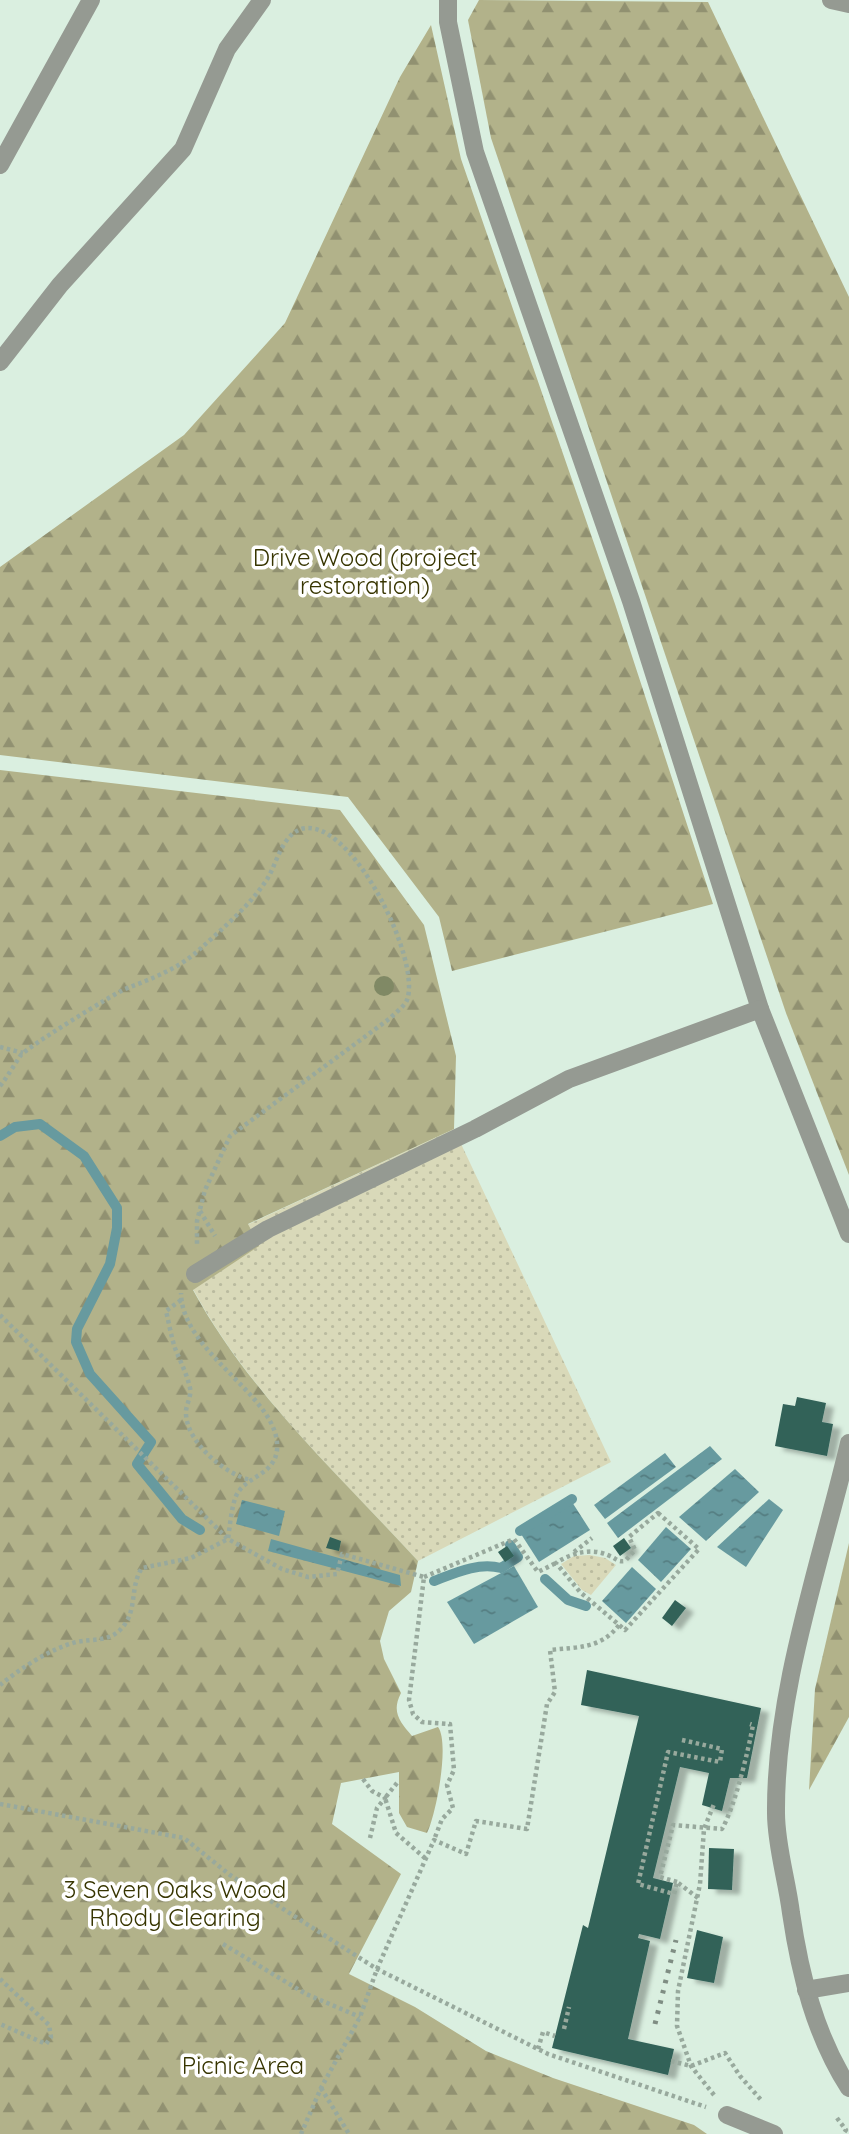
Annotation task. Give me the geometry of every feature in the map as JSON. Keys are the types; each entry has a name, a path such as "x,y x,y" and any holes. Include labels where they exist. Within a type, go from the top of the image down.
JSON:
{"lane":[{"path":"0,165 91,0"},
{"path":"0,362 60,285 183,149 227,49 262,0"},
{"path":"448,0 448,22 475,152 631,601 770,1042 849,1234"},
{"path":"831,0 849,4"},
{"path":"195,1274 268,1229 475,1129 569,1079 760,1009"},
{"path":"849,1443 794,1667 776,1777 775,1816 806,1990 820,2031 849,2088"},
{"path":"806,1990 849,1983"},
{"path":"727,2115 774,2134"}],"path":[{"path":"0,1086 23,1053 123,990 143,984 181,964 199,950 267,879 286,842 300,829 317,829 336,837 351,853 391,919 400,940 408,989 407,1001 389,1019 230,1136 205,1190 197,1221 195,1274 180,1284 181,1300 196,1336 257,1405 275,1431 276,1454 271,1466 236,1495 228,1539"},
{"path":"0,1047 23,1053"},
{"path":"181,1300 166,1311 173,1344 191,1391 185,1413 193,1435 224,1468 237,1477 251,1480"},
{"path":"0,1315 228,1539 282,1569 309,1577 337,1574 342,1554 424,1577 514,1539 538,1572 592,1538"},
{"path":"556,1563 580,1592 625,1630 630,1628 699,1549 658,1513 629,1537 635,1550 625,1561 619,1562 602,1553 573,1552"},
{"path":"0,1685 20,1669 77,1642 97,1642 116,1635 134,1604 133,1591 142,1568 191,1558 228,1539"},
{"path":"301,2134 321,2088 360,2017 377,1969 442,1819 453,1808 447,1785 454,1770 450,1724 422,1723 413,1714 409,1700 424,1577"},
{"path":"434,1840 466,1854 476,1821 527,1829 547,1704 555,1692 550,1650 609,1639 619,1625"},
{"path":"698,1898 677,1882 660,1877 673,1825 722,1829 728,1819 747,1755 753,1725 750,1724"},
{"path":"677,1882 674,1894 638,1884 668,1752 720,1762 722,1749 682,1740"},
{"path":"363,1779 372,1791 385,1798 396,1833 426,1859"},
{"path":"370,1838 377,1808 397,1783"},
{"path":"0,1804 184,1838 230,1875 377,1969 538,2049 727,2115"},
{"path":"715,1804 704,1829 698,1898 678,1991 677,2026 691,2066 727,2115"},
{"path":"223,1944 306,1994 360,2017"},
{"path":"0,1979 49,2025 51,2037 46,2044 0,2024"},
{"path":"564,2029 569,2007"},
{"path":"538,2049 543,2032 555,2036"},
{"path":"671,2061 691,2066 726,2053 740,2076 767,2107"},
{"path":"321,2088 349,2134"},
{"path":"836,2118 846,2130 843,2134"}],"green space":[{"path":"479,0 708,2 849,297 849,1175 786,1013 491,138 468,20"},
{"name":"Drive Wood (project restoration)","path":"431,25 461,159 615,604 713,904 452,971 439,917 348,797 0,755 0,567 184,435 285,323 400,77"},
{"path":"0,770 340,810 424,925 456,1056 454,1129 248,1224 259,1246 193,1290 241,1364 268,1398 418,1561 411,1592 389,1611 380,1641 384,1659 401,1693 397,1711 404,1726 412,1736 438,1727 443,1748 440,1779 427,1833 407,1827 399,1813 399,1772 341,1783 332,1824 401,1874 349,1974 415,2007 486,2051 553,2078 694,2125 707,2134 0,2134"},
{"path":"454,1129 611,1462 418,1561 268,1398 216,1327 193,1289 224,1267 247,1225"},
{"path":"849,1543 849,1717 809,1790 815,1689"},
{"path":"574,1556 605,1558 616,1565 591,1595 582,1590 561,1564"}],"water":[{"path":"710,1446 722,1459 618,1538 607,1523"},
{"path":"665,1453 676,1467 605,1519 594,1505"},
{"path":"735,1469 759,1492 706,1541 679,1517"},
{"path":"769,1499 783,1510 746,1567 717,1547"},
{"path":"242,1500 285,1511 279,1536 236,1524"},
{"path":"572,1502 590,1530 539,1562 521,1534"},
{"path":"666,1527 691,1549 661,1582 638,1560"},
{"path":"271,1539 400,1575 401,1586 268,1551"},
{"path":"514,1566 538,1607 474,1644 447,1602"},
{"path":"632,1567 656,1589 626,1623 602,1601"}],"building":[{"path":"797,1397 826,1403 822,1422 833,1424 827,1456 775,1446 783,1404 795,1406"},
{"path":"330,1537 341,1541 339,1551 326,1548"},
{"path":"624,1538 631,1548 620,1556 613,1546"},
{"path":"507,1546 514,1556 505,1562 498,1552"},
{"path":"675,1600 686,1608 672,1626 662,1618"},
{"path":"587,1670 761,1708 747,1778 730,1778 722,1811 702,1805 709,1773 680,1767 653,1878 673,1883 660,1939 639,1934 638,1938 650,1941 628,2039 674,2049 668,2075 552,2048 583,1925 588,1928 639,1716 581,1705"},
{"path":"709,1848 734,1849 732,1890 708,1889"},
{"path":"697,1930 723,1937 714,1983 687,1978"}],"waterway":[{"path":"0,1136 15,1127 40,1124 84,1156 117,1208 117,1228 110,1264 77,1329 76,1342 90,1374 151,1442 137,1464 182,1519 200,1530"},
{"path":"520,1531 572,1499"},
{"path":"434,1581 475,1567 501,1568 518,1557 510,1545"},
{"path":"545,1579 568,1600 586,1606"}],"railway":[{"path":"655,2024 676,1940"}],"park label":[{"name":"3 Seven Oaks Wood Rhody Clearing","path":"175,1903"},
{"name":"Picnic Area","path":"243,2065"}]}
